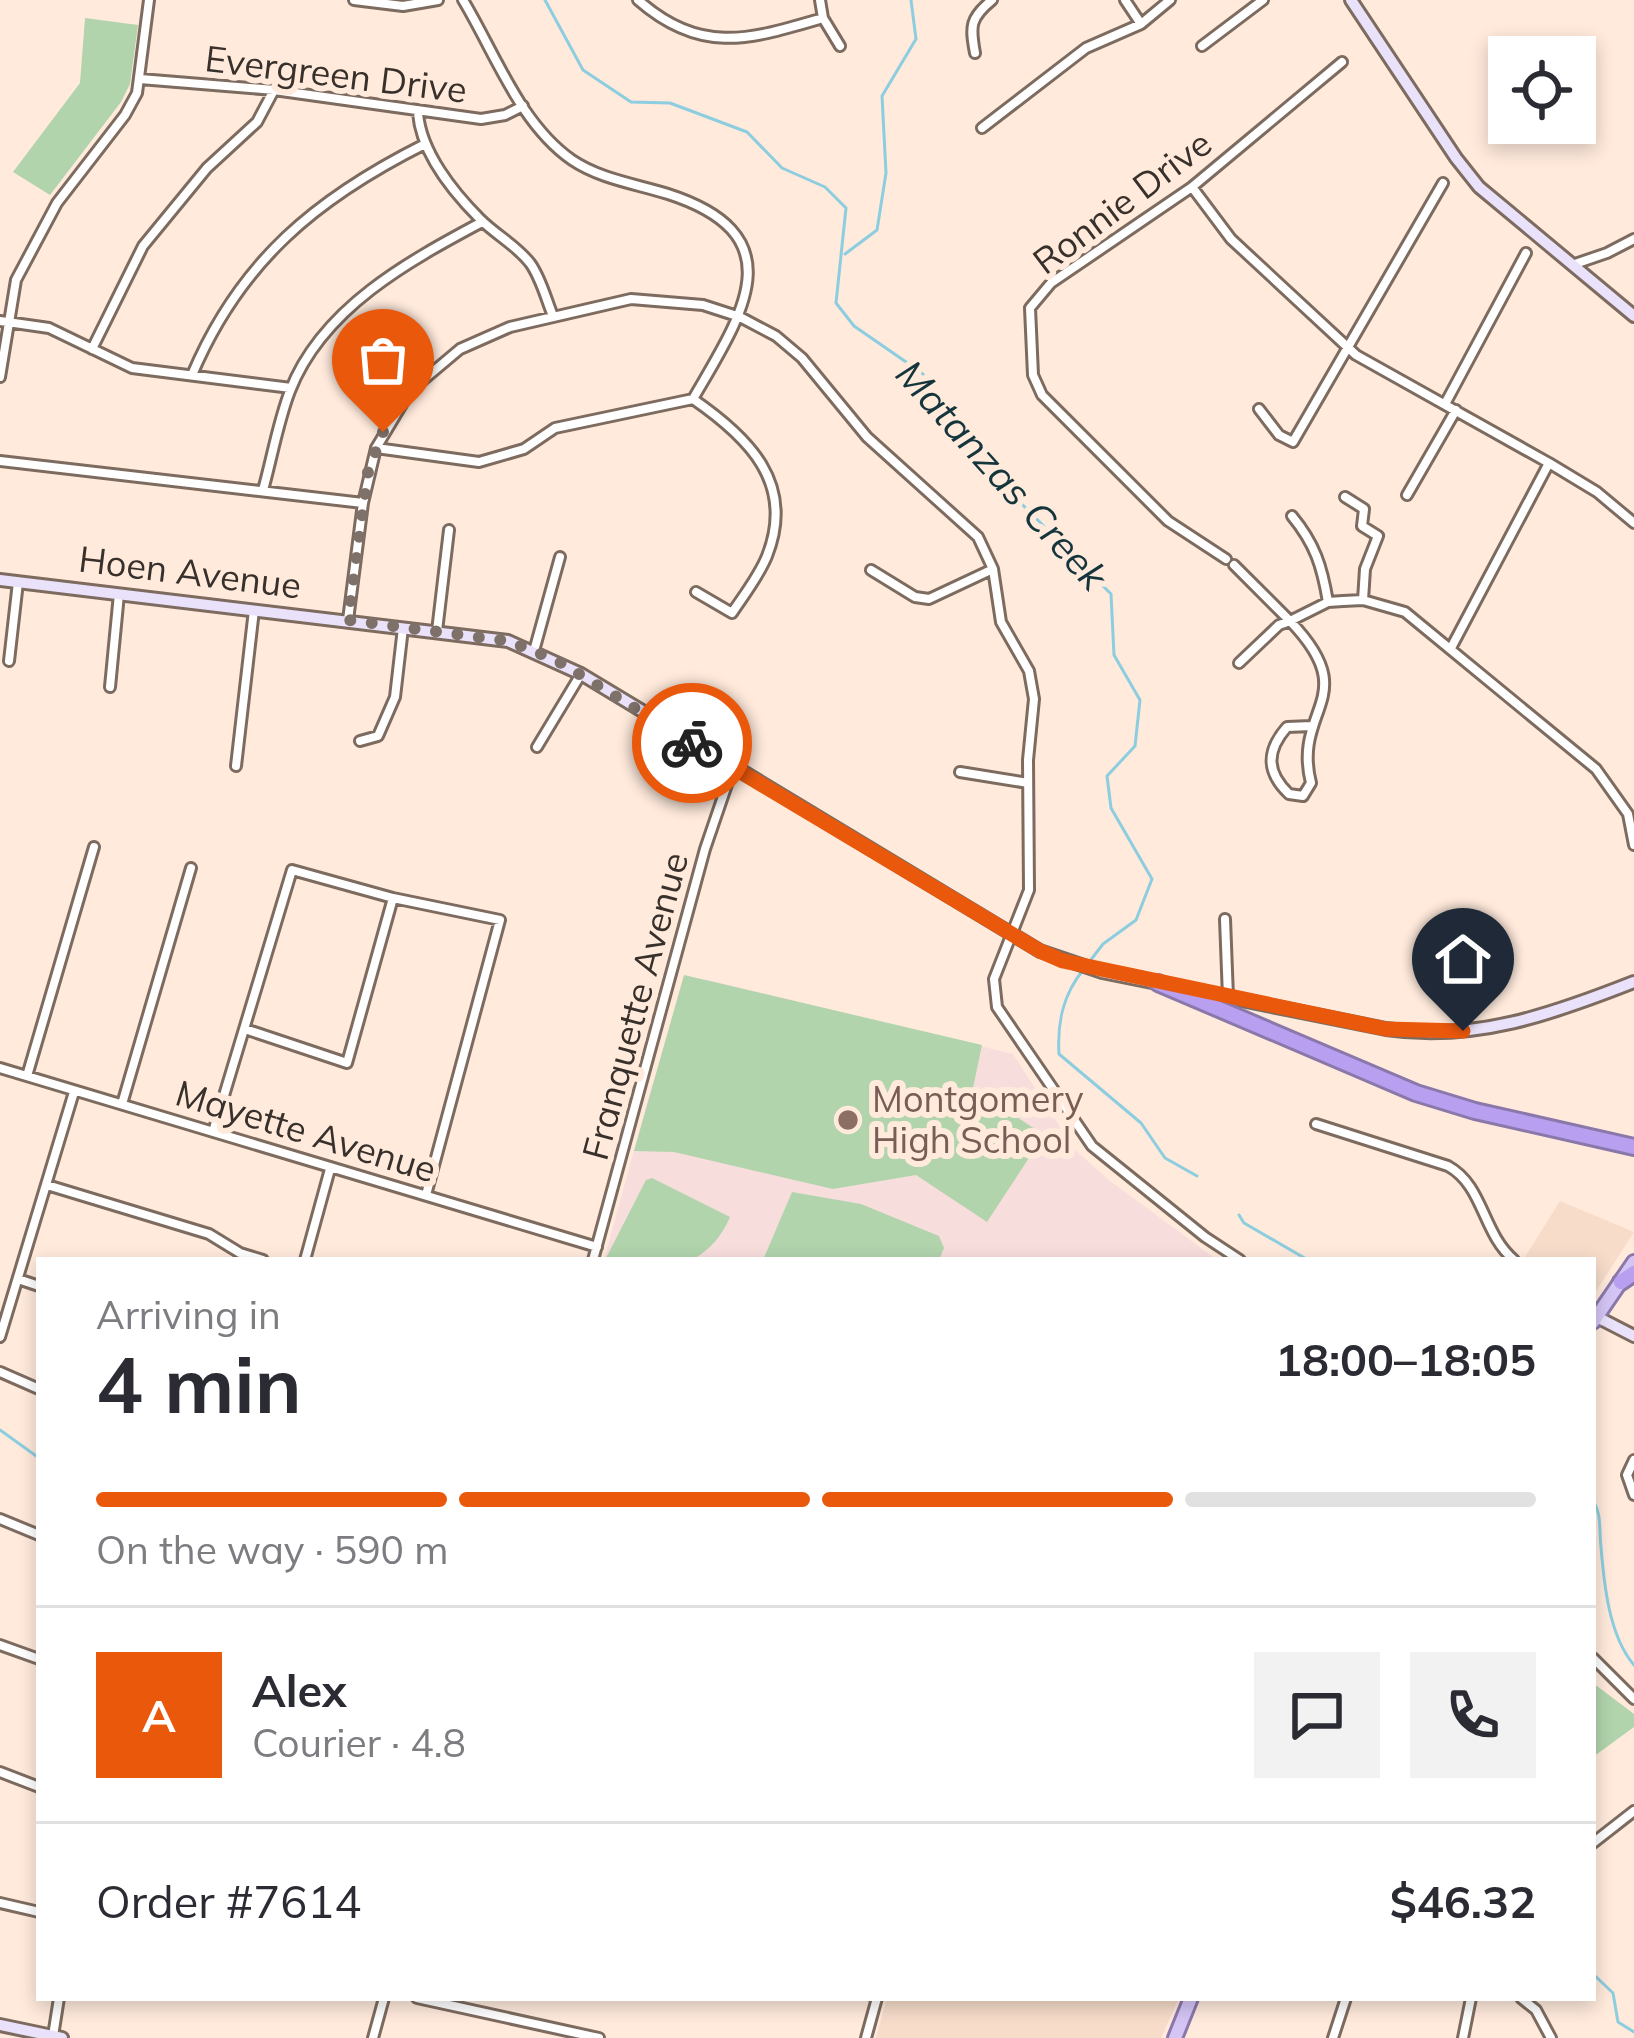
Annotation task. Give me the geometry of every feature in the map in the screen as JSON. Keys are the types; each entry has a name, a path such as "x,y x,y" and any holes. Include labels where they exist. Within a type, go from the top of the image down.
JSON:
{"highway":[{"path":"1158,983 1399,1087 1475,1111 1634,1147"}],"main road":[{"path":"1596,1316 1628,1278 1634,1262"},
{"path":"1175,2038 1190,2001"}],"street":[{"path":"0,377 3,321 16,280 72,181 125,115 140,79 149,0"},
{"path":"354,0 403,6 438,0"},
{"path":"463,0 523,106 551,144 595,173 698,204 716,215 743,250 748,294 693,399"},
{"path":"638,0 656,16 711,38 745,40 824,18"},
{"path":"820,0 840,46"},
{"path":"975,53 970,26 974,15 992,0"},
{"path":"1125,0 1141,24"},
{"path":"982,128 1086,48 1141,24 1170,0"},
{"path":"1202,46 1263,0"},
{"path":"1351,0 1468,173 1634,316"},
{"name":"Ronnie Drive","path":"1290,621 1230,562 1168,520 1042,395 1033,375 1030,308 1051,283 1192,187 1342,62"},
{"name":"Evergreen Drive","path":"140,79 274,90 481,119 523,106"},
{"path":"92,349 143,246 207,169 257,122 274,90"},
{"path":"418,113 425,144 452,188 534,268 553,316"},
{"path":"192,375 225,310 272,248 323,202 425,144"},
{"path":"1259,409 1279,435 1293,442 1443,183"},
{"path":"1192,187 1231,239 1348,348 1597,492 1634,523"},
{"path":"263,490 291,388 329,329 372,287 482,222"},
{"path":"1570,265 1634,238"},
{"path":"1445,404 1526,253"},
{"path":"348,620 363,503 376,448 404,400 448,357 496,331 608,302 644,298 682,301 740,317 768,331 802,358 867,437 978,537 993,569 1001,622 1029,671 1034,690 1028,783 1029,890 994,979 995,1002 1080,1132 1123,1174 1236,1257"},
{"path":"3,321 50,328 132,368 291,388"},
{"path":"376,448 479,462 524,449 555,428 693,399 736,428 775,485 774,536 765,562 732,614 696,592"},
{"path":"1407,495 1456,410"},
{"path":"0,461 363,503"},
{"path":"1451,648 1549,463"},
{"path":"1346,497 1364,509 1362,526 1378,536 1366,565 1363,600"},
{"path":"1292,516 1314,544 1328,602"},
{"path":"437,631 449,530"},
{"path":"534,651 560,557"},
{"path":"871,570 915,597 929,598 993,569"},
{"name":"Hoen Avenue","path":"0,580 508,641 581,674 1012,934 1063,961 1102,972 1399,1031 1451,1032 1529,1021 1634,982"},
{"path":"9,661 18,582"},
{"path":"110,687 119,594"},
{"path":"1239,662 1279,626 1328,602 1363,600 1405,612 1596,769 1628,814 1634,845"},
{"path":"236,766 254,610"},
{"path":"1290,621 1319,662 1327,684 1319,716 1306,740 1311,783 1306,794 1289,794 1275,779 1270,755 1287,727 1312,726"},
{"path":"360,741 378,736 392,706 404,627"},
{"path":"537,747 581,674"},
{"name":"Franquette Avenue","path":"594,1257 705,849 733,767"},
{"path":"960,772 1028,783"},
{"path":"27,1077 94,847"},
{"path":"122,1104 191,868"},
{"path":"213,1132 292,870 393,898 500,920 426,1195"},
{"path":"245,1029 347,1063 393,898"},
{"path":"1225,919 1228,997"},
{"name":"Mayette Avenue","path":"0,1069 597,1247"},
{"path":"0,1337 74,1092"},
{"path":"1316,1124 1463,1174 1494,1240 1511,1257"},
{"path":"306,1257 331,1168"},
{"path":"46,1185 208,1234 253,1257"},
{"path":"18,1279 36,1285"},
{"path":"1596,1319 1634,1336"},
{"path":"0,1372 36,1389"},
{"path":"1634,1460 1627,1475 1634,1495"},
{"path":"0,1520 36,1534"},
{"path":"0,1645 36,1658"},
{"path":"1596,1661 1634,1699"},
{"path":"0,1772 36,1786"},
{"path":"1596,1841 1634,1811"},
{"path":"0,1903 36,1911"},
{"path":"0,2025 58,2037 58,2001"},
{"path":"373,2038 383,2001"},
{"path":"430,2001 599,2038"},
{"path":"866,2038 876,2001"},
{"path":"1334,2038 1345,2001"},
{"path":"1463,2038 1470,2001"},
{"path":"1525,2001 1536,2010 1551,2038"}],"shaded area":[{"name":"Montgomery High School","path":"704,979 1013,1054 1075,1150 1213,1257 605,1257 652,1085"},
{"path":"1560,1201 1634,1232 1596,1291 1596,1257 1525,1257"},
{"path":"886,2001 1178,2001 1161,2038 876,2038"}],"green space":[{"path":"85,18 138,25 130,84 50,195 13,172 80,83"},
{"path":"684,975 982,1045 973,1088 1044,1135 987,1222 916,1175 833,1189 674,1152 634,1151"},
{"path":"652,1178 730,1217 710,1247 696,1257 607,1257 646,1180"},
{"path":"792,1192 861,1204 939,1236 944,1248 940,1257 764,1257"},
{"path":"1596,1685 1634,1714 1634,1727 1596,1755"}],"waterway":[{"name":"Matanzas Creek","path":"545,0 583,70 631,102 670,103 747,132 782,168 825,187 846,208 836,303 854,326 922,373 995,477 1111,594 1114,655 1140,700 1135,746 1107,776 1111,808 1152,879 1136,920 1103,944 1090,961"},
{"path":"845,254 877,230 886,173 882,96 916,39 911,0"},
{"name":"Matanzas Creek","path":"1084,969 1063,1009 1059,1054 1141,1123 1165,1158 1197,1176"},
{"name":"Matanzas Creek","path":"1239,1215 1244,1223 1303,1257"},
{"path":"0,1430 36,1456"},
{"name":"Matanzas Creek","path":"1596,1506 1609,1609 1634,1665"},
{"path":"1596,1977 1613,1993 1618,2022 1634,2032"}],"way so far":[{"path":"383,432 368,472 348,620 508,641 556,660 692,743"}],"place":[{"name":"Montgomery High School","path":"848,1120"}],"route":[{"path":"692,743 1063,961 1386,1029 1463,1031"}]}
